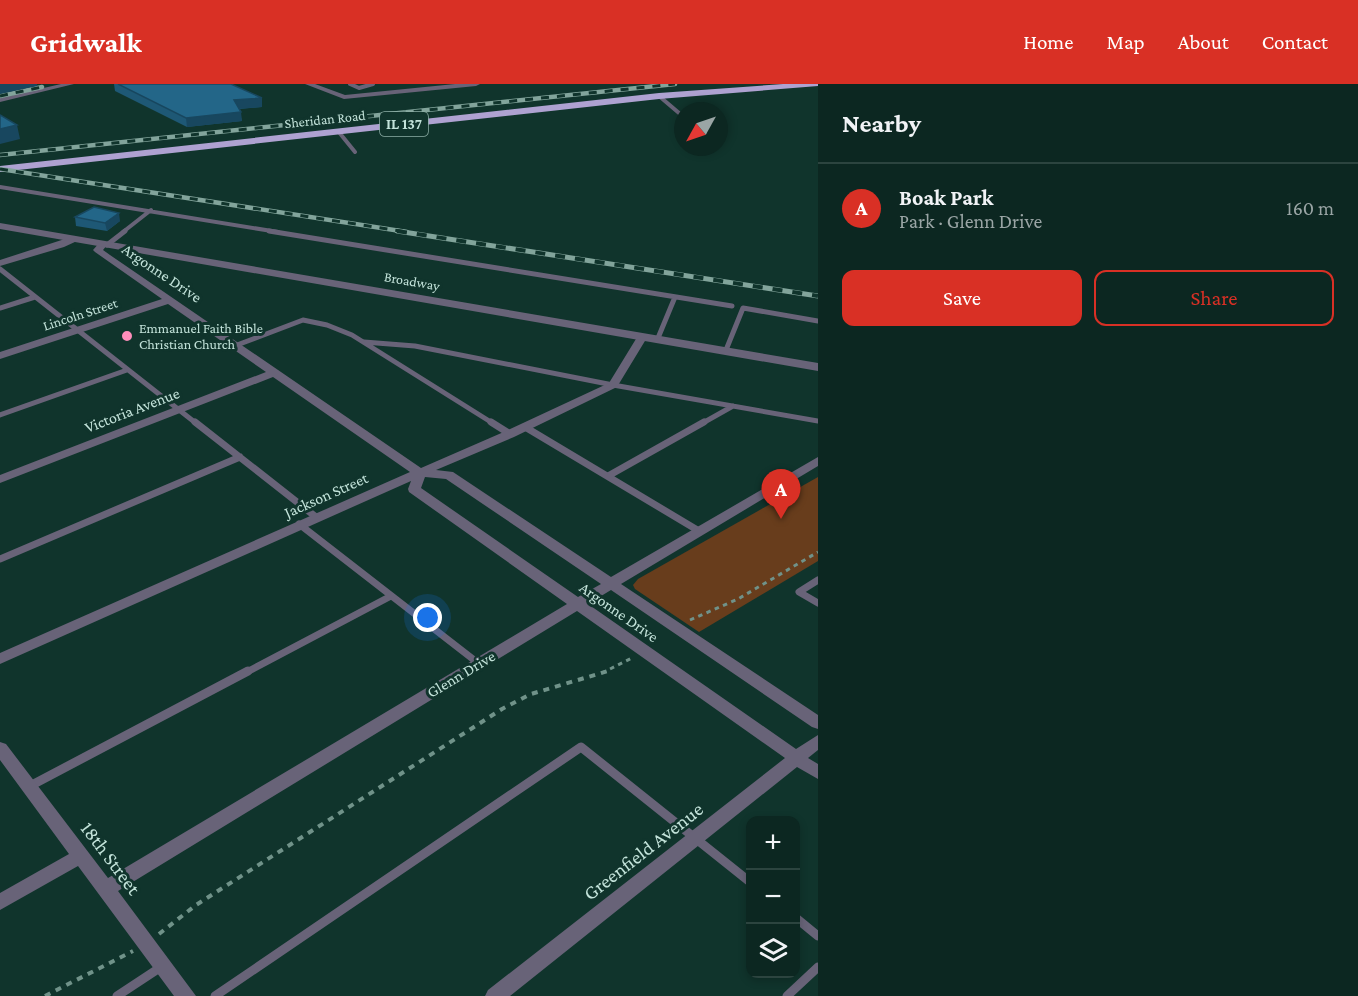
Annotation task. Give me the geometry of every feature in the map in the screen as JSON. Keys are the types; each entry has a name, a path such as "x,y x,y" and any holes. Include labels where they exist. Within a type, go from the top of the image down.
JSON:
{"highway":[{"name":"Sheridan Road","path":"711,91 761,84"},
{"name":"Sheridan Road","path":"0,169 659,96 816,84"},
{"name":"Sheridan Road","path":"0,164 58,158 84,158"}],"street":[{"path":"0,100 70,84"},
{"path":"309,84 344,97 476,84"},
{"name":"Broadway","path":"0,226 818,367"},
{"path":"0,263 74,239"},
{"name":"Argonne Drive","path":"105,244 98,250 420,472 449,475 818,723"},
{"name":"Lincoln Street","path":"0,356 170,300"},
{"path":"613,385 643,336"},
{"name":"Victoria Avenue","path":"0,479 276,372"},
{"name":"Jackson Street","path":"0,659 299,524 510,434 613,385"},
{"name":"Glenn Drive","path":"106,889 478,663 818,461"},
{"name":"Argonne Drive","path":"420,472 414,489 818,773"},
{"name":"Greenfield Avenue","path":"495,996 818,741"},
{"name":"18th Street","path":"0,748 186,996"},
{"path":"0,902 81,856"}],"lane":[{"path":"302,84 309,84"},
{"path":"350,84 359,88 373,84"},
{"path":"659,96 674,109"},
{"path":"338,131 355,152"},
{"path":"0,187 732,306"},
{"path":"105,244 152,210"},
{"path":"0,269 316,517"},
{"path":"0,308 35,297"},
{"path":"658,338 675,297"},
{"path":"726,350 743,308 818,321"},
{"path":"237,345 303,320 327,325 364,342 510,434"},
{"path":"364,342 415,346 613,385 818,421"},
{"path":"0,415 127,370"},
{"path":"608,476 733,406"},
{"path":"525,427 699,531"},
{"path":"0,559 240,457"},
{"path":"299,524 478,663"},
{"path":"818,580 799,592 818,603"},
{"path":"29,787 391,596"},
{"path":"215,996 581,747 746,879"},
{"path":"800,922 818,936"},
{"path":"117,996 163,966"},
{"path":"787,996 818,967"}],"path":[{"path":"687,622 738,599 818,552"},
{"path":"168,928 196,905 502,709 531,694 609,671 632,658"},
{"path":"45,996 70,981 114,963"}],"shaded area":[{"path":"818,477 818,561 699,632 635,589 633,585 638,579"}],"building":[{"path":"118,84 231,84 262,98 234,100 241,112 186,118"},
{"path":"0,115 17,125 0,129"},
{"path":"94,207 119,213 105,223 75,217"}],"railway":[{"path":"0,155 675,84"},
{"path":"0,96 42,87"},
{"path":"0,169 407,232"},
{"path":"397,231 818,296"}],"place":[{"name":"Emmanuel Faith Bible Christian Church","path":"127,336"},
{"name":"Boak Park","path":"781,519"}]}
